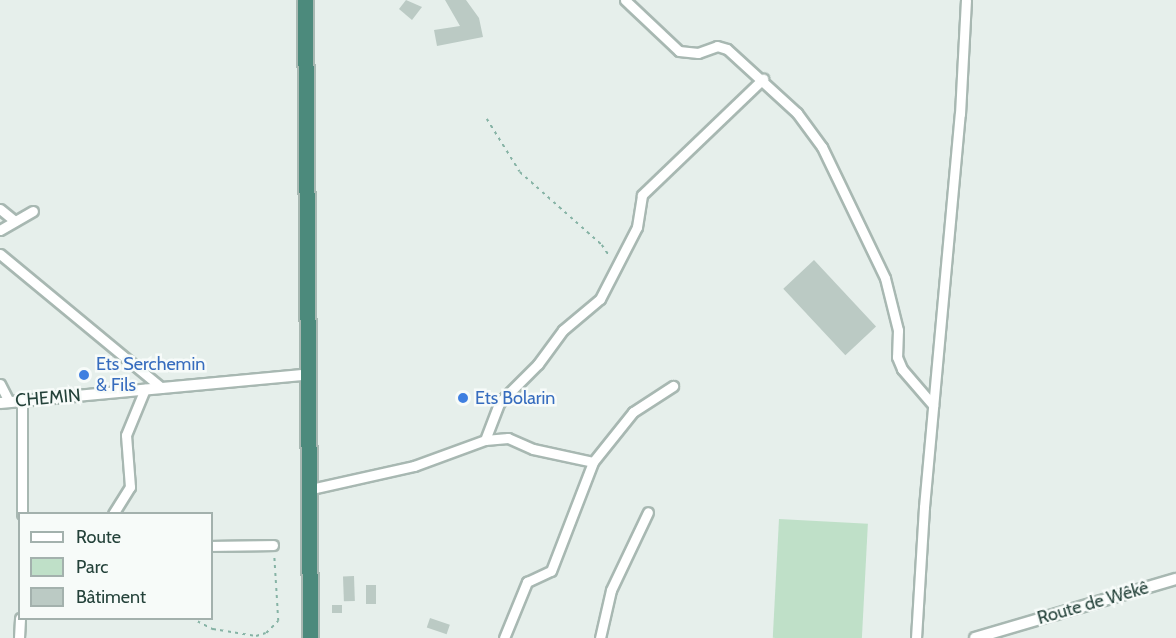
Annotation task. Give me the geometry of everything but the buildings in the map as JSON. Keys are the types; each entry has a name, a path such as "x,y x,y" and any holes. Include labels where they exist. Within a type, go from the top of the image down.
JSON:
{"highway":[{"path":"305,0 311,374 310,638"}],"street":[{"path":"625,0 680,51 698,53 717,46 763,79 796,113 822,147 885,278 898,330 897,357 902,369 933,405"},
{"path":"916,638 933,405 960,114 966,0"},
{"path":"485,440 499,403 538,364 562,330 600,299 615,266 638,227 642,195 763,79"},
{"path":"0,209 15,221"},
{"path":"0,230 33,211"},
{"path":"0,254 162,388"},
{"name":"CHEMIN","path":"5,402 311,374"},
{"path":"0,384 5,402"},
{"path":"504,638 527,582 551,571 593,462 633,412 673,386"},
{"path":"114,512 130,487 126,435 145,389"},
{"path":"22,401 22,512"},
{"path":"311,489 414,466 485,440 508,438 533,449 593,462"},
{"path":"600,638 610,590 648,512"},
{"path":"213,546 273,545"},
{"name":"Route de Wêkê","path":"975,638 1176,579"},
{"path":"19,638 20,620"}],"path":[{"path":"487,119 520,172 602,245 615,266"},
{"path":"195,620 213,629 256,636 267,633 278,621 273,545"}],"green space":[{"path":"779,519 868,524 862,638 773,638"}],"place":[{"name":"Ets Serchemin & Fils","path":"84,375"},
{"name":"Ets Bolarin","path":"463,398"}]}
